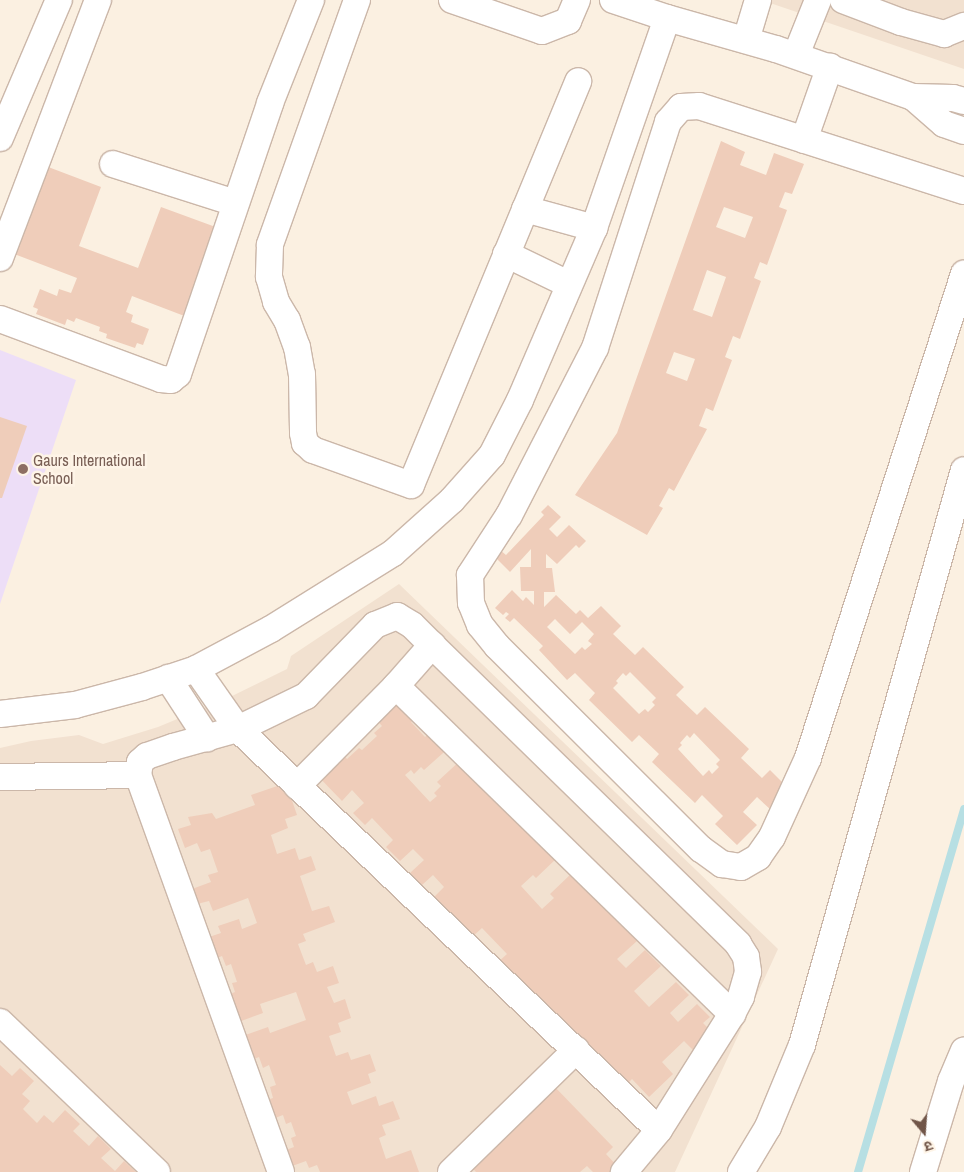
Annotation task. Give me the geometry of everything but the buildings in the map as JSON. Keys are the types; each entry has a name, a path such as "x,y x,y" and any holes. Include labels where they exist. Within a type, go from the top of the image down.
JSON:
{"street":[{"path":"0,138 59,0"},
{"path":"0,258 98,0"},
{"path":"0,319 161,379 171,380 178,374 270,103 311,0"},
{"path":"357,0 270,245 269,277 276,302 287,320 297,347 302,374 302,432 305,443 313,450 411,484 578,81"},
{"path":"452,0 542,31 568,21 577,0"},
{"path":"613,0 667,18 830,66 913,97 953,98 964,101"},
{"path":"746,40 758,0"},
{"path":"796,56 818,0"},
{"path":"843,0 901,22 944,34 964,26"},
{"path":"0,714 75,706 196,669 271,629 394,553 452,500 492,455 520,400 568,284 594,228 667,18"},
{"path":"804,140 830,66"},
{"path":"913,97 944,124 964,131"},
{"path":"963,280 808,758 772,837 758,857 741,867 722,864 701,849 496,646 480,625 471,603 470,575 509,515 545,449 595,348 668,122 681,107 699,106 964,191"},
{"path":"113,164 236,203"},
{"path":"525,209 594,228"},
{"path":"506,254 568,284"},
{"path":"741,1172 768,1128 802,1045 964,470"},
{"path":"281,1172 138,775 140,762 147,756 238,729 306,696 375,625 397,616 412,625 738,944 746,957 748,972 741,997 732,1014 660,1130 624,1172"},
{"path":"297,786 396,686 432,645"},
{"path":"196,669 238,729 660,1130"},
{"path":"168,678 207,738"},
{"path":"396,686 732,1014"},
{"path":"0,777 138,775"},
{"path":"0,1022 156,1172"},
{"path":"451,1172 576,1050"},
{"path":"923,1172 951,1081 964,1051"}],"shaded area":[{"path":"761,0 964,0 964,69"},
{"name":"Gaurs International School","path":"0,350 76,380 0,604"},
{"path":"399,584 778,949 675,1172 0,1172 0,748 31,741 79,735 103,744 158,727 228,698 287,669 291,656"}],"waterway":[{"path":"858,1172 964,809"}],"place":[{"name":"Gaurs International School","path":"23,469"}]}
